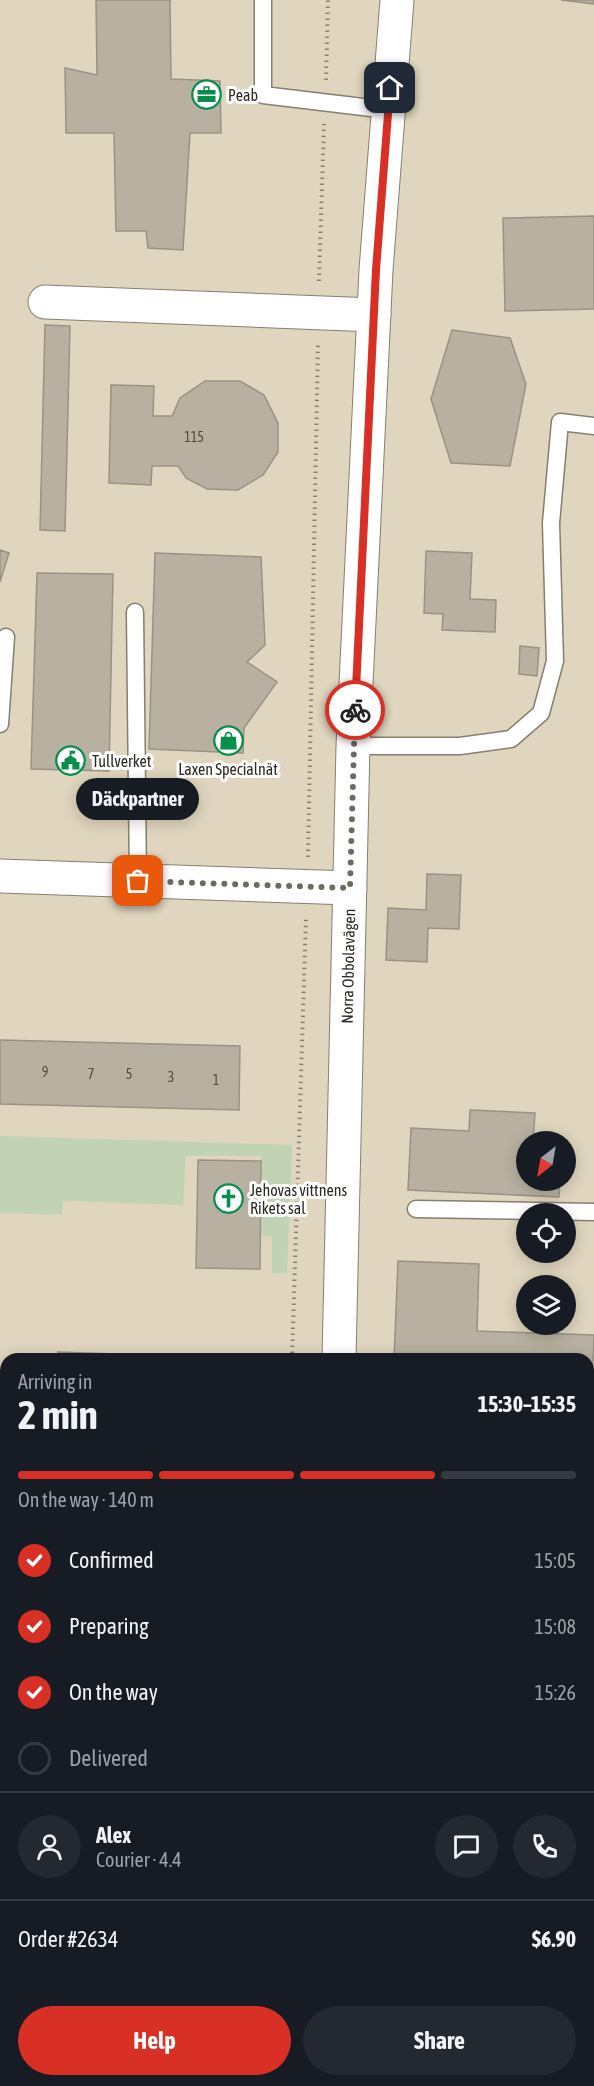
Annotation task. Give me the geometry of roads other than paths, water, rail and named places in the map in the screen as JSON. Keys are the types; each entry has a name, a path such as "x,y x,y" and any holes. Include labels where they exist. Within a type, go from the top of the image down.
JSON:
{"street":[{"name":"Norra Obbolavägen","path":"339,1353 353,746 374,315 397,0"},
{"path":"45,302 374,315"},
{"path":"0,876 350,888"}],"lane":[{"path":"263,0 263,95 388,110"},
{"path":"353,746 460,746 511,739 541,713 555,662 551,523 560,422 594,426"},
{"path":"135,612 138,881"},
{"path":"0,724 6,637"},
{"path":"416,1209 594,1212"}],"place":[{"name":"Peab","path":"207,95"},
{"name":"Laxen Specialnät","path":"228,741"},
{"name":"Tullverket","path":"71,761"},
{"name":"Däckpartner","path":"138,881"},
{"name":"Jehovas vittnens Rikets sal","path":"229,1199"}]}
